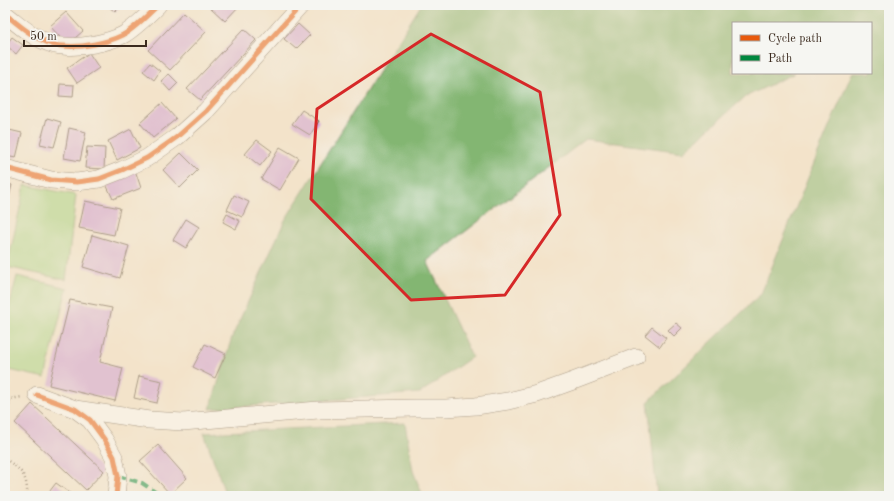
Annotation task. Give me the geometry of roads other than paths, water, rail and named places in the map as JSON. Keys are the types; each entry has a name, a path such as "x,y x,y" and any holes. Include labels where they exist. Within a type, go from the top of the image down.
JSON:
{"street":[{"path":"5,14 25,31 42,40 62,46 79,46 101,42 123,35 142,21 158,5"},
{"path":"5,168 51,180 77,182 99,179 147,158 177,137 206,111 293,9"},
{"path":"37,395 75,409 149,420 183,422 318,410 446,408 476,406 537,394 636,356"},
{"path":"75,409 90,420 104,439 114,457 118,476 116,496"}]}
